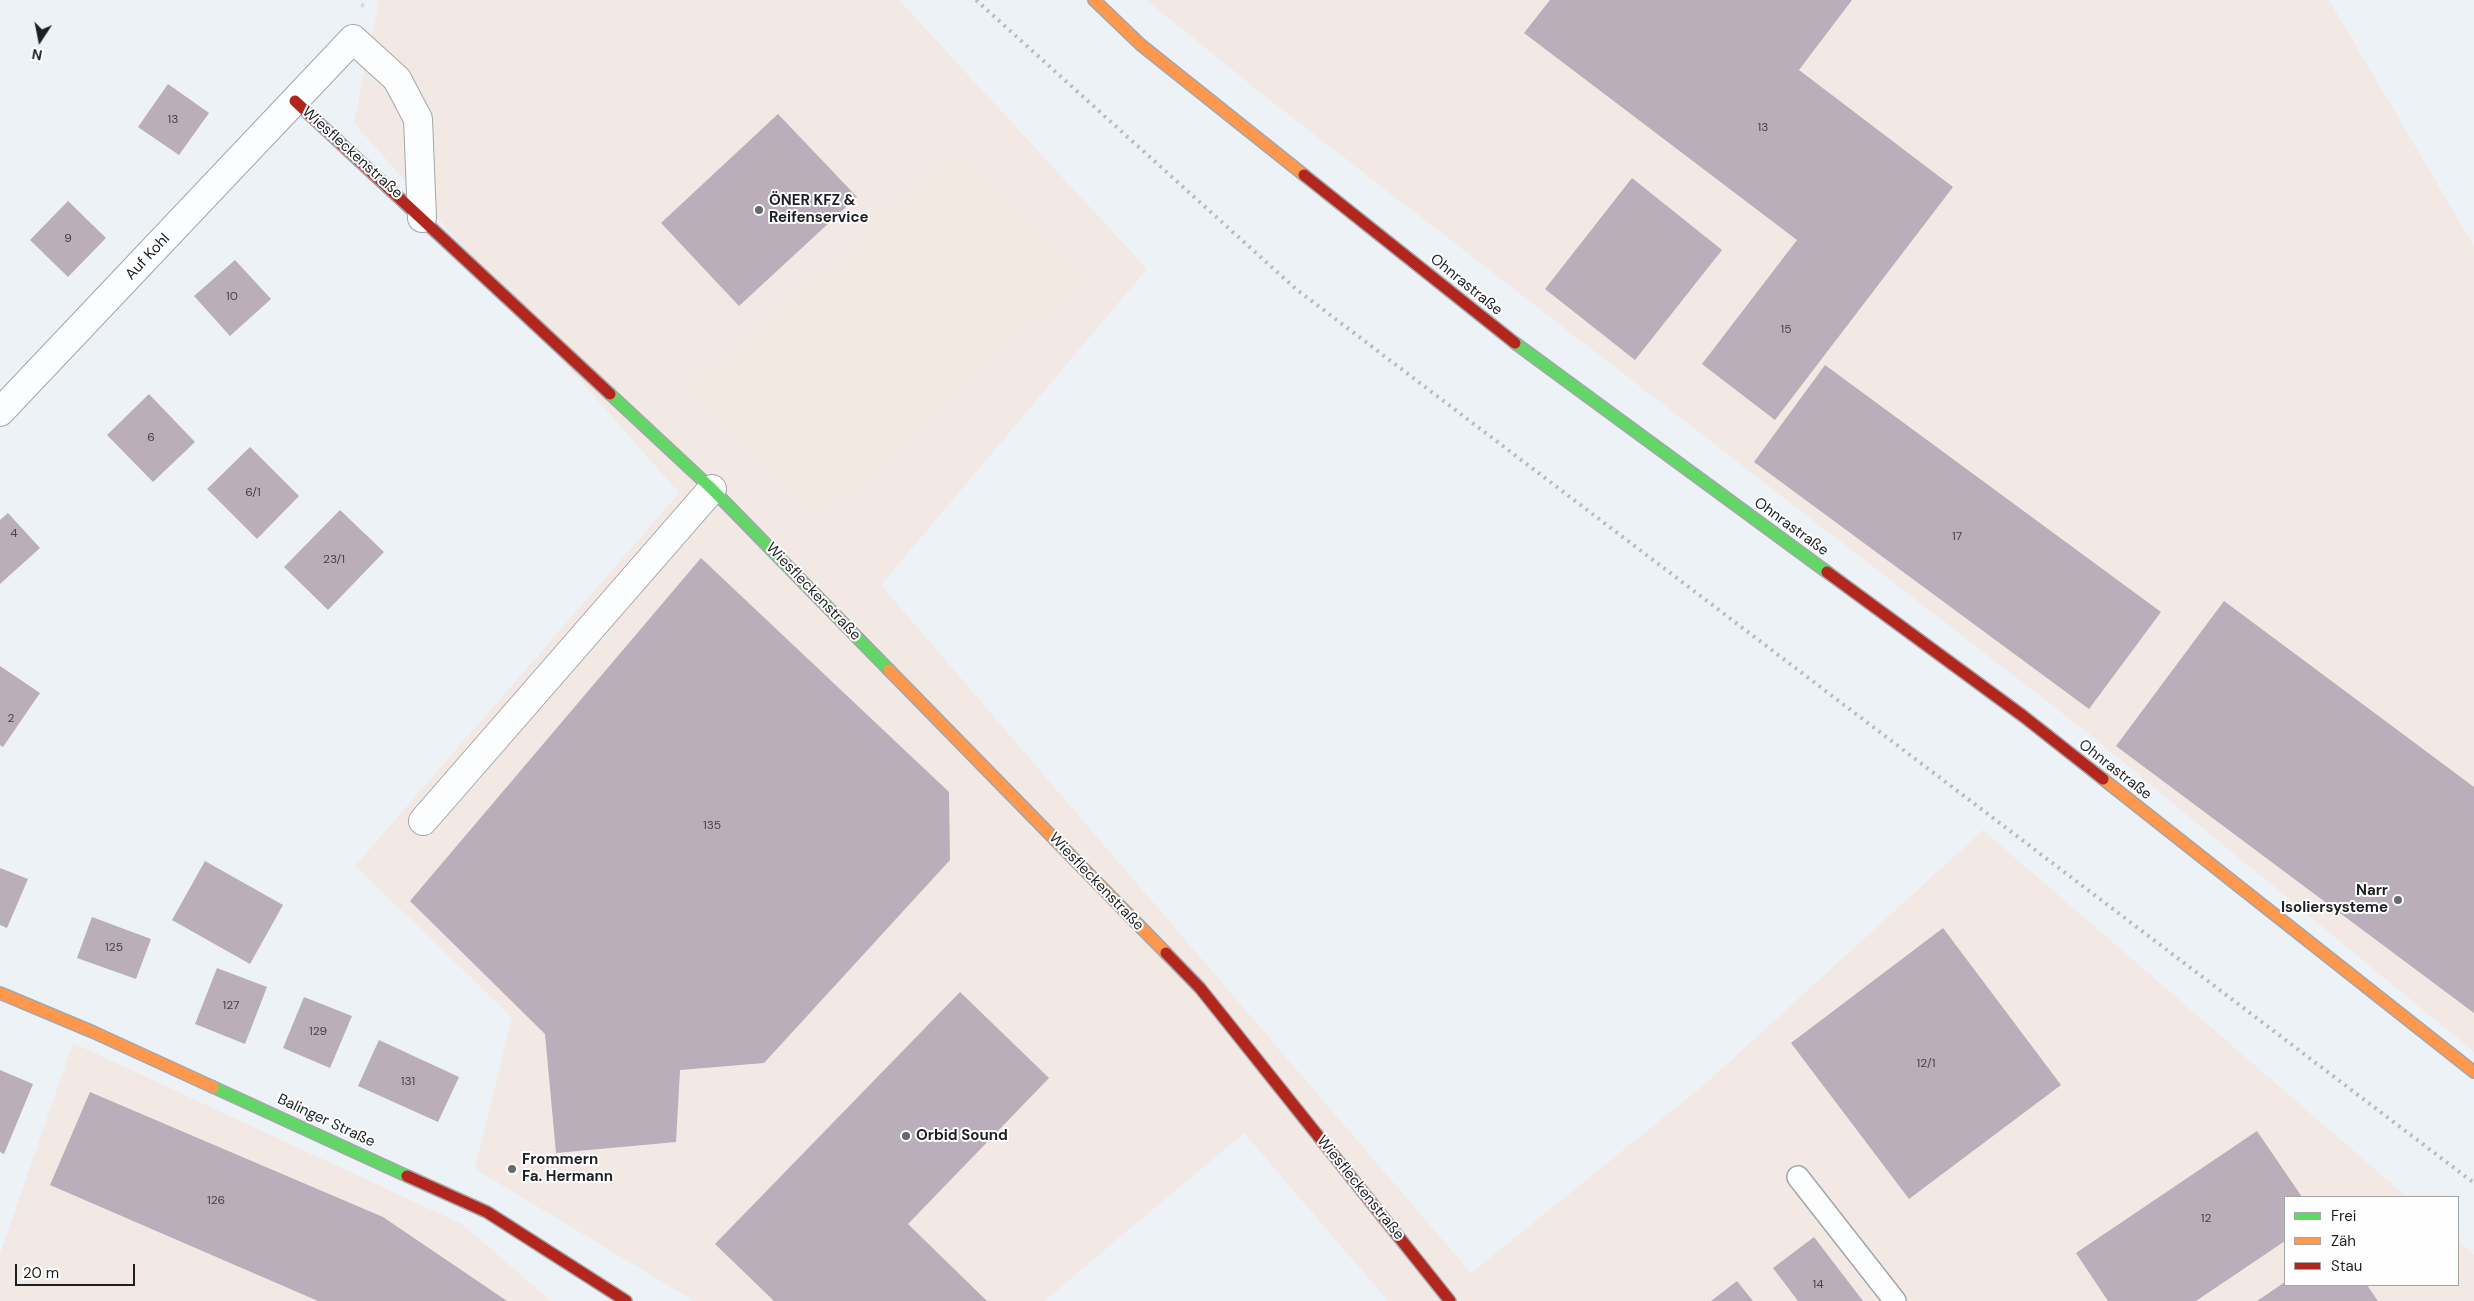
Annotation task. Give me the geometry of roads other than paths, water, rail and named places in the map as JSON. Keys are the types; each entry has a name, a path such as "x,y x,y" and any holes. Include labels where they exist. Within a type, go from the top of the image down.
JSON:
{"street":[{"name":"Ohnrastraße","path":"1094,0 1142,45 1519,346 2023,716 2474,1072"},
{"name":"Wiesfleckenstraße","path":"422,218 418,119 397,79 353,39 294,101 712,489 1200,988 1450,1301"},
{"name":"Auf Kohl","path":"0,412 294,101"},
{"path":"423,821 712,489"},
{"name":"Balinger Straße","path":"0,993 93,1032 487,1212 608,1287 626,1301"}],"lane":[{"path":"1798,1177 1895,1301"}],"railway":[{"path":"976,0 1296,289 2474,1183"}],"place":[{"name":"ÖNER KFZ & Reifenservice","path":"759,210"},
{"name":"Narr Isoliersysteme","path":"2398,900"},
{"name":"Orbid Sound","path":"906,1136"},
{"name":"Frommern Fa. Hermann","path":"512,1169"}]}
